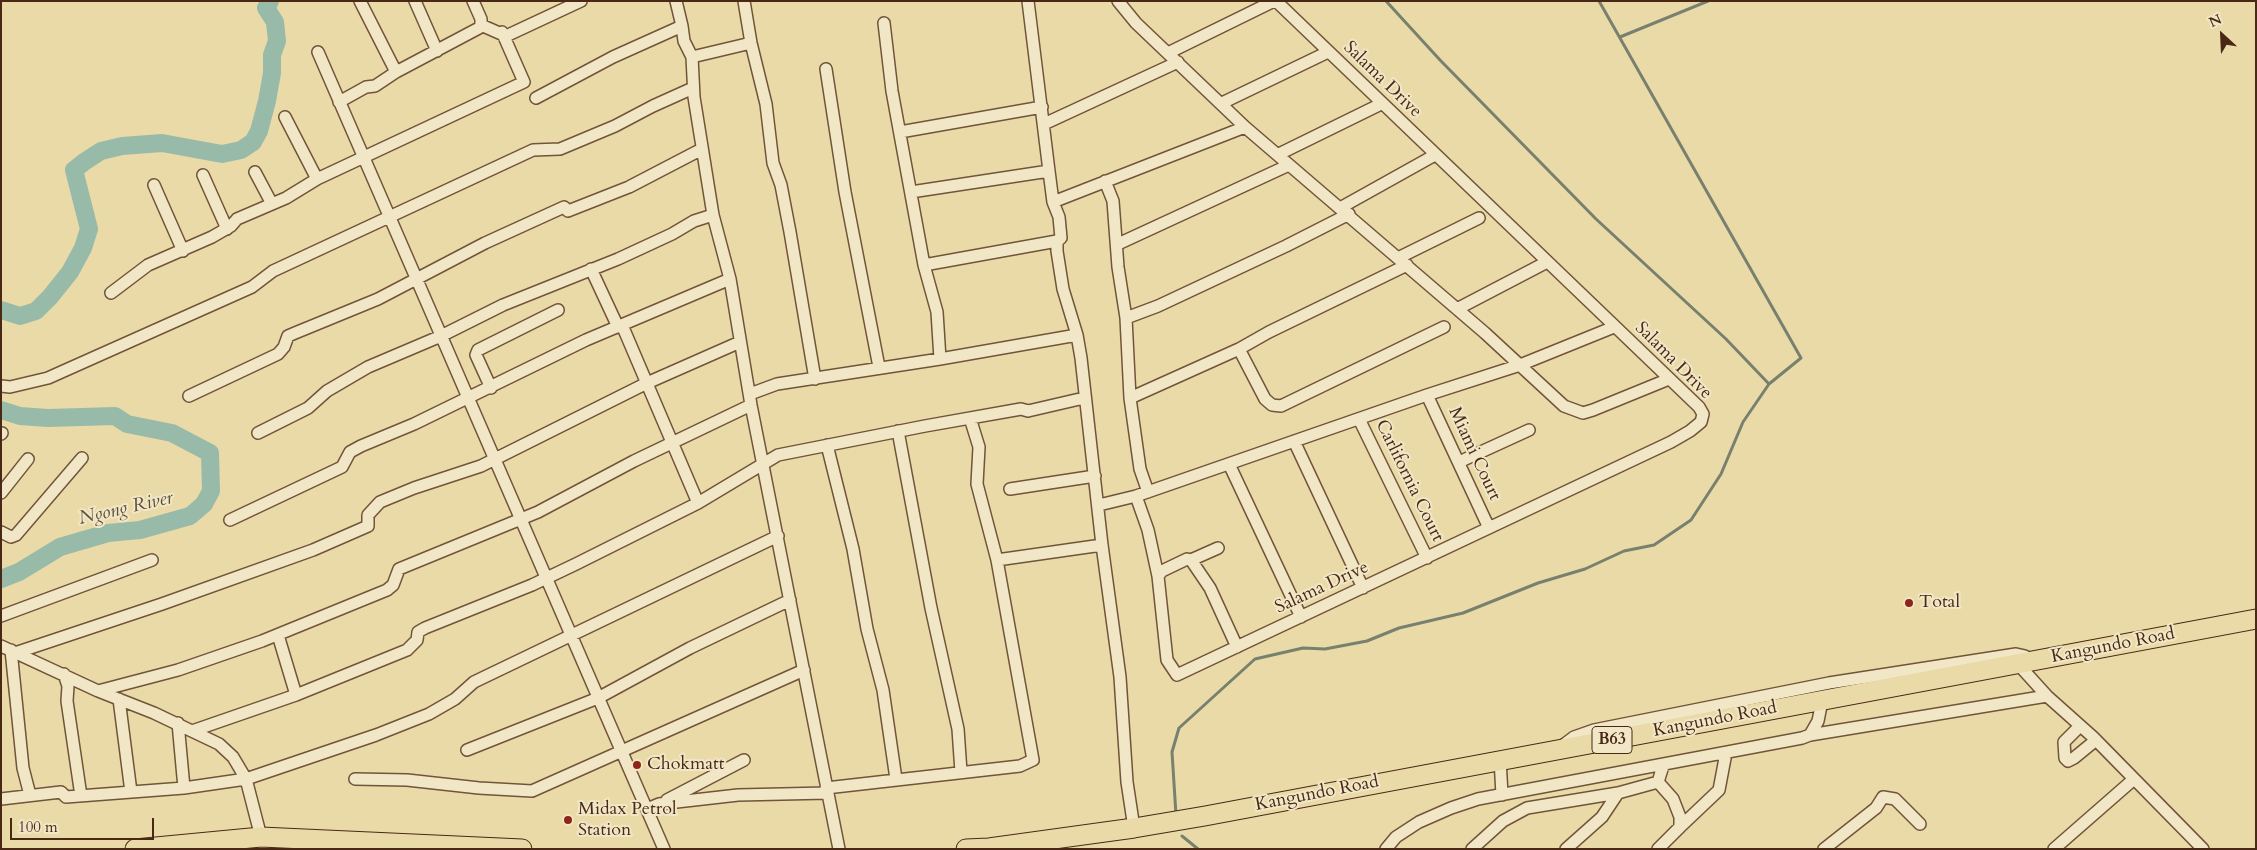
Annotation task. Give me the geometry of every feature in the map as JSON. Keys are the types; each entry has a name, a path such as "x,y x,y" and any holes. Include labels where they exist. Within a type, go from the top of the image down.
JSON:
{"highway":[{"name":"Kangundo Road","path":"966,849 990,848 1134,828 2256,619"},
{"path":"135,849 261,837 522,849"}],"street":[{"path":"360,1 396,72"},
{"path":"415,1 437,52"},
{"path":"473,1 482,25"},
{"path":"482,25 502,32 506,36 581,1"},
{"path":"676,1 684,41 692,57 693,88 713,215 730,279 750,399 839,849"},
{"path":"744,1 751,43 766,104 773,163 785,206 815,379"},
{"path":"1028,1 1053,202 1060,217 1060,238 1057,241 1063,289 1077,335 1099,505 1102,545 1120,677 1127,782 1134,828"},
{"path":"1168,53 1275,1"},
{"name":"Salama Drive","path":"1158,576 1167,660 1172,670 1178,675 1427,558 1690,431 1701,422 1703,414 1699,407 1275,1"},
{"path":"1116,2 1245,127 1403,261 1564,406 1582,412 1593,410 1669,379"},
{"path":"884,23 900,132 924,265 937,312 940,359"},
{"path":"339,102 366,87 375,86 396,72 472,33 482,25"},
{"path":"536,98 613,58 682,26"},
{"path":"111,292 148,265 227,229 237,219 272,204 317,179 364,159 524,82 502,32"},
{"path":"692,57 751,43"},
{"path":"318,52 418,279 441,336 470,397 664,849"},
{"path":"1222,103 1328,52"},
{"path":"1044,124 1178,62"},
{"path":"826,69 844,192 880,367"},
{"path":"1,386 48,378 252,287 273,271 533,150 560,149 615,126 693,88"},
{"path":"1279,154 1381,104"},
{"path":"900,132 1042,107"},
{"path":"285,117 317,179"},
{"path":"1053,202 1245,127"},
{"path":"189,396 278,354 284,347 288,336 378,299 485,244 564,207 568,211 629,187 702,149"},
{"path":"1126,318 1166,302 1345,212 1435,155"},
{"path":"1118,244 1289,165"},
{"path":"911,192 1049,171"},
{"path":"255,172 272,204"},
{"path":"203,175 227,229"},
{"path":"1105,181 1113,201 1118,244 1118,267 1126,318 1130,398 1140,469 1148,492"},
{"path":"154,185 182,251"},
{"path":"258,433 308,408 327,391 368,367 441,336 504,304 713,215"},
{"path":"1130,398 1240,349 1479,218"},
{"path":"924,265 1057,241"},
{"path":"1457,309 1547,262"},
{"path":"590,269 647,383 698,503"},
{"path":"230,520 342,467 348,454 362,446 414,424 620,326 730,279"},
{"path":"490,388 476,355 478,350 558,310"},
{"path":"1240,349 1265,399 1272,405 1281,406 1444,327"},
{"path":"1099,505 1136,496 1427,395 1520,365 1614,327"},
{"path":"98,691 178,670 278,635 387,590 393,585 400,569 522,519 672,443 777,384 940,359 1077,335"},
{"path":"9,650 170,601 313,550 368,526 368,515 380,502 414,488 482,466 647,383 740,342"},
{"name":"Miami Court","path":"1427,395 1489,528"},
{"path":"192,731 296,695 407,650 417,640 418,632 425,628 547,578 698,503 763,464 768,459 778,455 828,444 1021,409 1028,411 1084,398"},
{"path":"659,804 738,794 826,791 896,779 1020,766 1033,760 997,560 977,484 979,448 970,418"},
{"name":"Carlifornia Court","path":"1359,419 1427,558"},
{"path":"1458,462 1529,430"},
{"path":"898,431 931,608 958,729 961,772"},
{"path":"1294,441 1363,588"},
{"path":"828,444 853,549 867,628 882,690 896,779"},
{"path":"1,532 11,537 16,535 82,458"},
{"path":"1,493 28,459"},
{"path":"1229,464 1301,617"},
{"path":"1010,489 1095,476"},
{"path":"1136,496 1148,530 1158,576"},
{"path":"1,799 61,792 66,797 184,788 246,779 376,735 429,714 455,699 474,682 778,536"},
{"path":"997,560 1102,545"},
{"path":"1158,576 1162,571 1187,559 1191,560 1218,548"},
{"path":"1,616 152,560"},
{"path":"1191,560 1210,588 1237,647"},
{"path":"468,750 598,698 690,648 790,600"},
{"path":"278,635 296,695"},
{"path":"9,650 98,691 211,738 227,751 240,766 246,779 261,837"},
{"path":"9,650 23,768 30,795"},
{"path":"1556,750 1574,737 1594,730 1820,685 2016,654 2025,656 2024,663 2047,696 2096,740 2203,849"},
{"path":"355,779 407,780 479,788 532,791 804,670"},
{"path":"64,674 68,686 67,701 80,796"},
{"path":"1386,849 1404,832 1435,815 1478,799 1664,766 1810,735 2047,696"},
{"path":"119,699 131,792"},
{"path":"1810,735 1818,721 1822,700"},
{"path":"178,724 184,788"},
{"path":"2080,726 2064,742 2065,758 2068,761 2096,740"},
{"path":"1658,849 1719,790 1726,753"},
{"path":"1500,759 1502,795"},
{"path":"647,810 744,760"},
{"path":"1658,782 1664,766"},
{"path":"2054,849 2134,779"},
{"path":"1658,782 1678,808 1680,827"},
{"path":"1472,849 1503,821 1526,808 1618,793 1658,782"},
{"path":"1566,849 1602,817 1618,793"},
{"path":"1824,849 1876,808 1883,797 1895,799 1920,824"}],"waterway":[{"name":"Ngong River","path":"1,310 20,316 36,311 70,272 83,248 89,229 74,170 84,162 101,151 122,146 162,143 222,154 241,150 253,142 259,131 267,101 272,73 272,55 277,41 275,22 266,8 270,1"},
{"path":"1386,1 1440,60 1596,219 1726,339 1769,384"},
{"path":"1176,815 1172,752 1179,728 1255,659 1303,648 1325,649 1367,641 1399,628 1463,613 1538,583 1585,569 1624,551 1654,545 1691,520 1721,474 1743,422 1769,384 1801,358 1599,1"},
{"path":"1620,37 1708,1"},
{"name":"Ngong River","path":"1,410 20,416 48,418 115,416 127,424 172,433 210,453 211,491 204,504 190,516 140,530 108,533 60,547 19,572 1,579"},
{"path":"1182,836 1198,849"}],"place":[{"name":"Total","path":"1909,603"},
{"name":"Chokmatt","path":"637,765"},
{"name":"Midax Petrol Station","path":"568,820"}]}
